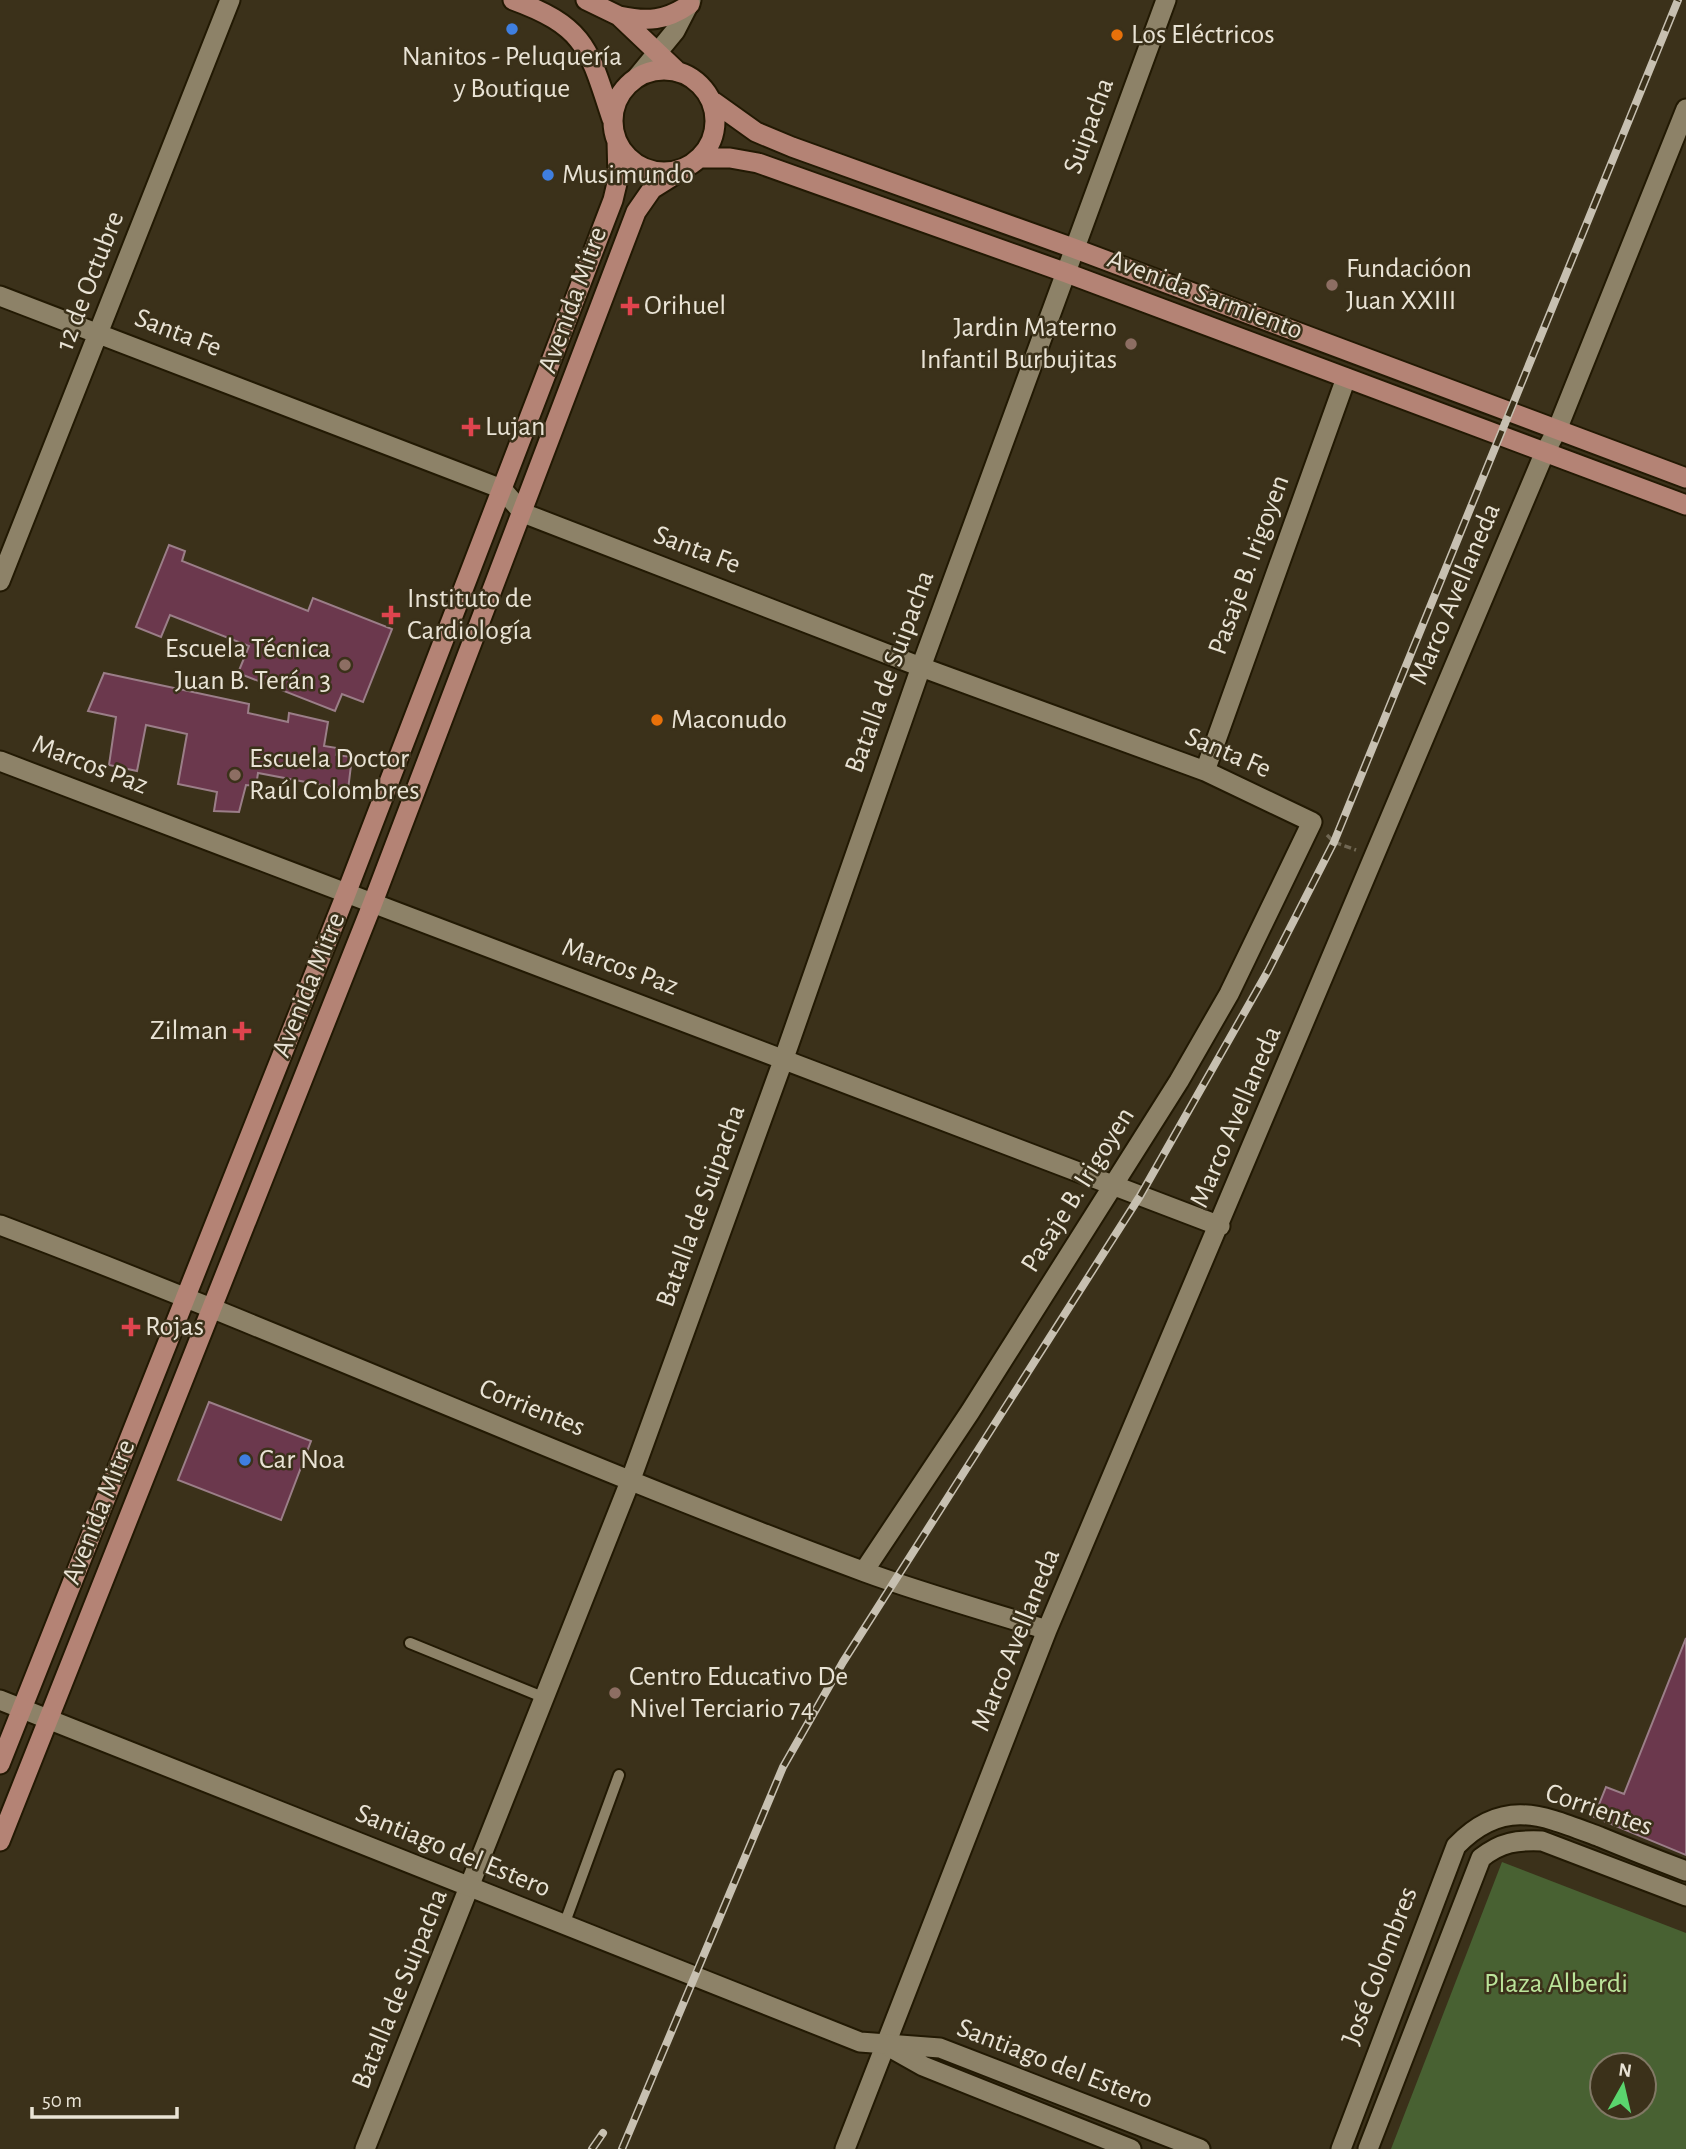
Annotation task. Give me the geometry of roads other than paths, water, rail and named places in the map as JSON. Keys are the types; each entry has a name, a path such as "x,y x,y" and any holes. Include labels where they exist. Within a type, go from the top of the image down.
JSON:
{"main road":[{"path":"513,0 556,17 576,34 589,50 617,141 626,155 647,168 671,172 693,162 714,132 714,102 692,78 665,69 638,76 625,88 616,102 612,119"},
{"path":"586,0 619,16 678,72"},
{"path":"619,16 656,20 672,16 690,2"},
{"name":"Avenida Sarmiento","path":"714,102 755,132 792,147 1073,248 1686,478"},
{"name":"Avenida Mitre","path":"0,1764 346,894 613,200 618,178 617,141"},
{"name":"Avenida Sarmiento","path":"693,162 730,158 758,163 1064,272 1686,505"},
{"name":"Avenida Mitre","path":"0,1841 210,1306 372,905 636,212 652,188 693,162"}],"street":[{"name":"12 de Octubre","path":"0,581 230,0"},
{"name":"Suipacha","path":"1064,272 1166,0"},
{"path":"638,76 675,32 690,2"},
{"name":"Marco Avellaneda","path":"845,2149 1047,1630 1376,858 1544,454 1557,430 1686,109"},
{"name":"Batalla de Suipacha","path":"365,2149 631,1479 1064,272"},
{"name":"Santa Fe","path":"0,296 502,489 523,513 921,667 1205,771 1312,821"},
{"name":"Pasaje B. Irigoyen","path":"1205,771 1346,378"},
{"name":"Marcos Paz","path":"0,761 1220,1226"},
{"name":"Pasaje B. Irigoyen","path":"864,1571 1116,1186 1229,994 1312,821"},
{"name":"Corrientes","path":"0,1225 187,1296 631,1479 864,1571 1047,1630"},
{"name":"Santiago del Estero","path":"0,1700 860,2042 940,2049 1200,2149"},
{"name":"Corrientes","path":"1492,1819 1514,1814 1541,1814 1686,1871"},
{"name":"José Colombres","path":"1340,2149 1456,1846 1474,1827 1492,1819"},
{"name":"Corrientes","path":"1497,1846 1518,1840 1542,1841 1686,1896"},
{"name":"José Colombres","path":"1368,2149 1481,1858 1497,1846"},
{"name":"Santiago del Estero","path":"887,2046 923,2066 1131,2149"}],"lane":[{"path":"410,1643 545,1698"},
{"path":"564,1925 619,1774"}],"railway":[{"path":"622,2149 783,1767 843,1662 1140,1196 1268,971 1334,842 1678,0"},
{"path":"592,2149 603,2133"}],"place":[{"name":"Nanitos - Peluquería y Boutique","path":"512,29"},
{"name":"Los Eléctricos","path":"1117,35"},
{"name":"Musimundo","path":"548,175"},
{"name":"Fundacióon Juan XXIII","path":"1332,285"},
{"name":"Orihuel","path":"630,306"},
{"name":"Jardin Materno Infantil Burbujitas","path":"1131,344"},
{"name":"Lujan","path":"471,427"},
{"name":"Instituto de Cardiología","path":"391,615"},
{"name":"Escuela Técnica Juan B. Terán 3","path":"345,665"},
{"name":"Maconudo","path":"657,720"},
{"name":"Escuela Doctor Raúl Colombres","path":"235,775"},
{"name":"Zilman","path":"242,1031"},
{"name":"Rojas","path":"131,1327"},
{"name":"Car Noa","path":"245,1460"},
{"name":"Centro Educativo De Nivel Terciario 74","path":"615,1693"}],"park label":[{"name":"Plaza Alberdi","path":"1556,1984"}]}
